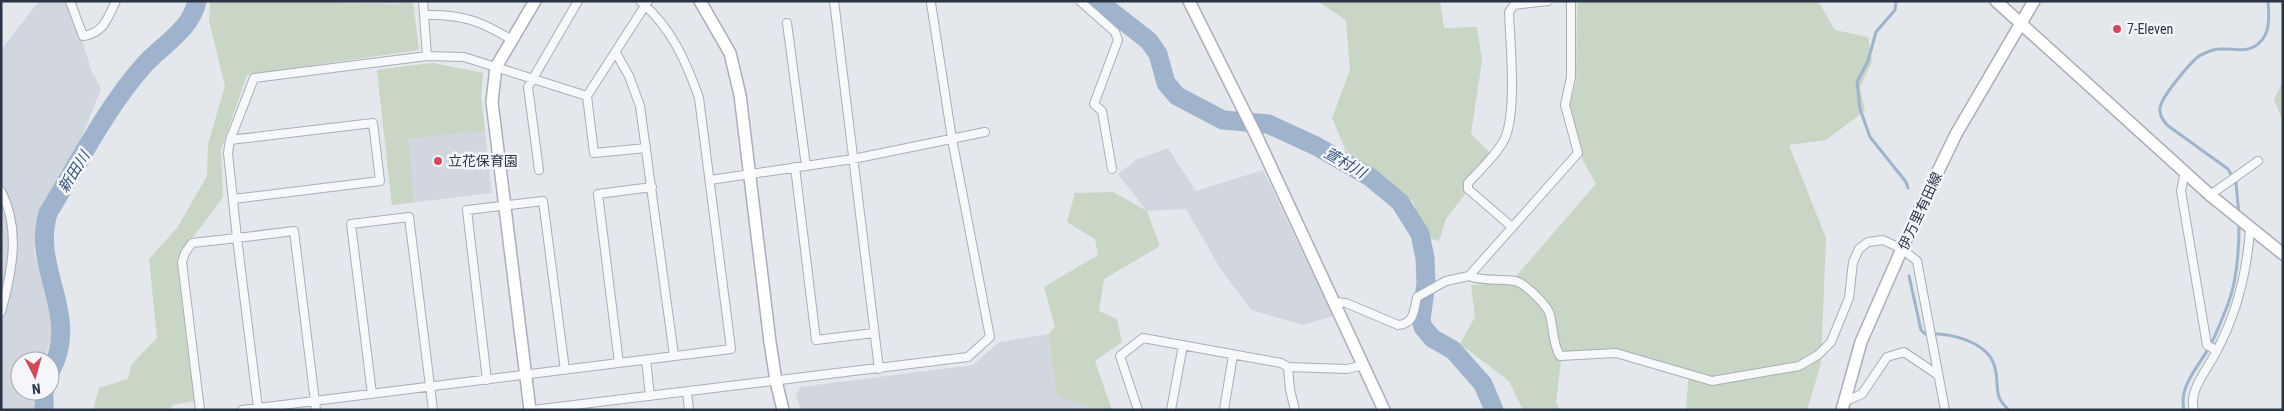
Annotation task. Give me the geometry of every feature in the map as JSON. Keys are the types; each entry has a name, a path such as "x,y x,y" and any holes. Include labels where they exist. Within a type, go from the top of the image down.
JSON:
{"street":[{"path":"70,1 82,36 94,35 102,28 116,1"},
{"path":"423,1 427,56"},
{"path":"535,1 496,67 492,102 531,410 580,407 650,396 968,357 990,337 952,139 931,3"},
{"path":"539,170 528,87 578,1"},
{"path":"834,1 879,369"},
{"path":"1080,1 1115,32 1118,40 1094,104 1102,111 1112,169"},
{"path":"1189,1 1253,130 1384,410"},
{"path":"1512,228 1468,189 1468,183 1504,141 1509,121 1512,70 1509,12 1514,5 1548,1"},
{"path":"1469,276 1578,153 1565,105 1571,77 1571,1"},
{"path":"1996,1 2210,195 2283,254"},
{"name":"伊万里有田線","path":"1843,406 1861,342 1902,248 1956,134 2034,1"},
{"path":"703,2 730,54 740,95 776,381 783,410"},
{"path":"242,410 731,349 699,98 688,65 670,33 645,3 616,53 587,96 594,153 646,148"},
{"path":"424,15 448,14 468,18 487,25 512,40"},
{"path":"787,23 806,166"},
{"path":"616,53 629,76 640,106 674,356"},
{"path":"258,408 228,153 230,140 254,78 427,56 464,57 587,96"},
{"path":"230,140 373,123 380,181 233,200"},
{"path":"710,180 853,159 985,132"},
{"path":"2210,195 2241,175 2258,161"},
{"path":"795,167 816,340 874,333"},
{"path":"2185,171 2181,191 2207,345 2217,351"},
{"path":"619,363 598,194 652,187"},
{"path":"1,191 10,208 14,235 11,276 1,312"},
{"path":"487,380 466,210 543,200 565,370"},
{"path":"372,394 351,224 409,217 433,410"},
{"path":"2194,410 2192,404 2194,393 2217,351 2239,302 2248,258 2248,227"},
{"path":"200,410 182,262 185,253 192,243 294,231 316,410"},
{"path":"1335,302 1346,303 1398,326 1406,325 1411,320 1417,298 1434,287 1459,277 1469,276 1480,280 1516,281 1531,291 1550,314 1554,345 1560,356 1616,353 1712,381 1799,366 1818,355 1831,342 1849,298 1853,262 1859,249 1868,242 1883,240 1902,248 1917,261 1945,410"},
{"path":"1138,410 1120,356 1143,338 1282,363 1288,367 1347,369 1364,365"},
{"path":"1171,410 1183,345"},
{"path":"1843,406 1862,394 1887,357 1904,352 1938,375"},
{"path":"1224,410 1232,355"},
{"path":"646,360 650,396"},
{"path":"1288,367 1290,390 1296,410"},
{"path":"687,392 689,410"}],"shaded area":[{"path":"39,1 69,1 92,72 101,89 72,161 37,224 34,252 54,327 47,351 10,351 10,401 34,401 35,410 1,410 1,50"},
{"path":"311,1 403,1 403,5"},
{"name":"立花保育園","path":"432,63 483,73 481,97 492,193 392,205 377,70"},
{"path":"1168,148 1196,191 1263,170 1333,316 1303,325 1251,310 1220,268 1186,209 1147,211 1118,174 1136,160"},
{"path":"1048,334 1057,396 1097,410 801,410 796,395 800,387 973,365 999,342"}],"green space":[{"path":"210,1 311,1 403,5 403,1 413,1 419,50 247,75 221,150 223,197 177,259 195,401 172,405 170,410 93,410 99,388 128,379 131,365 157,338 149,259 177,228 207,176 208,144 225,86 209,20"},
{"path":"1317,1 1440,1 1444,28 1477,27 1482,61 1471,134 1490,153 1464,184 1465,194 1446,219 1439,241 1426,237 1413,202 1346,151 1332,118 1350,70 1346,20"},
{"path":"1583,1 1818,1 1835,30 1868,37 1872,62 1860,87 1865,111 1826,140 1789,145 1826,238 1821,364 1807,410 1686,410 1689,371 1616,348 1562,352 1556,402 1560,410 1523,410 1509,381 1460,344 1475,317 1471,285 1510,283 1596,184 1583,161 1569,106 1576,82 1577,3"},
{"name":"立花保育園","path":"432,63 483,73 481,97 485,130 408,139 414,202 392,205 377,70"},
{"path":"2283,82 2283,122 2274,99"},
{"path":"1113,192 1147,211 1160,246 1104,279 1099,311 1117,319 1122,342 1095,361 1112,410 1097,410 1057,396 1048,334 1055,327 1044,287 1098,255 1095,239 1067,222 1075,193"}],"waterway":[{"name":"新田川","path":"58,351 61,331 59,312 46,254 45,234 48,213 117,99 151,57 183,28 194,11 197,1"},
{"name":"萱村川","path":"1098,1 1149,41 1158,54 1166,83 1177,96 1223,120 1268,124 1316,146 1370,177 1400,202 1420,234 1425,258 1426,283 1421,320 1423,327 1432,338 1453,350 1483,384 1494,410"},
{"path":"1896,1 1895,10 1876,32 1868,61 1857,82 1860,109 1870,137 1906,182 1908,188"},
{"path":"2239,215 2236,183 2228,169 2167,125 2161,115 2160,108 2170,89 2199,56 2211,50 2242,50 2258,44 2267,30 2268,1"},
{"path":"2184,410 2183,401 2187,383 2211,344 2234,285 2239,244 2239,224"},
{"path":"1909,276 1921,330 1925,334 1945,335 1966,340 1985,351 1995,368 2000,400 2009,410"},
{"name":"新田川","path":"44,401 44,410"}],"place":[{"name":"7-Eleven","path":"2117,29"},
{"name":"立花保育園","path":"438,161"}]}
